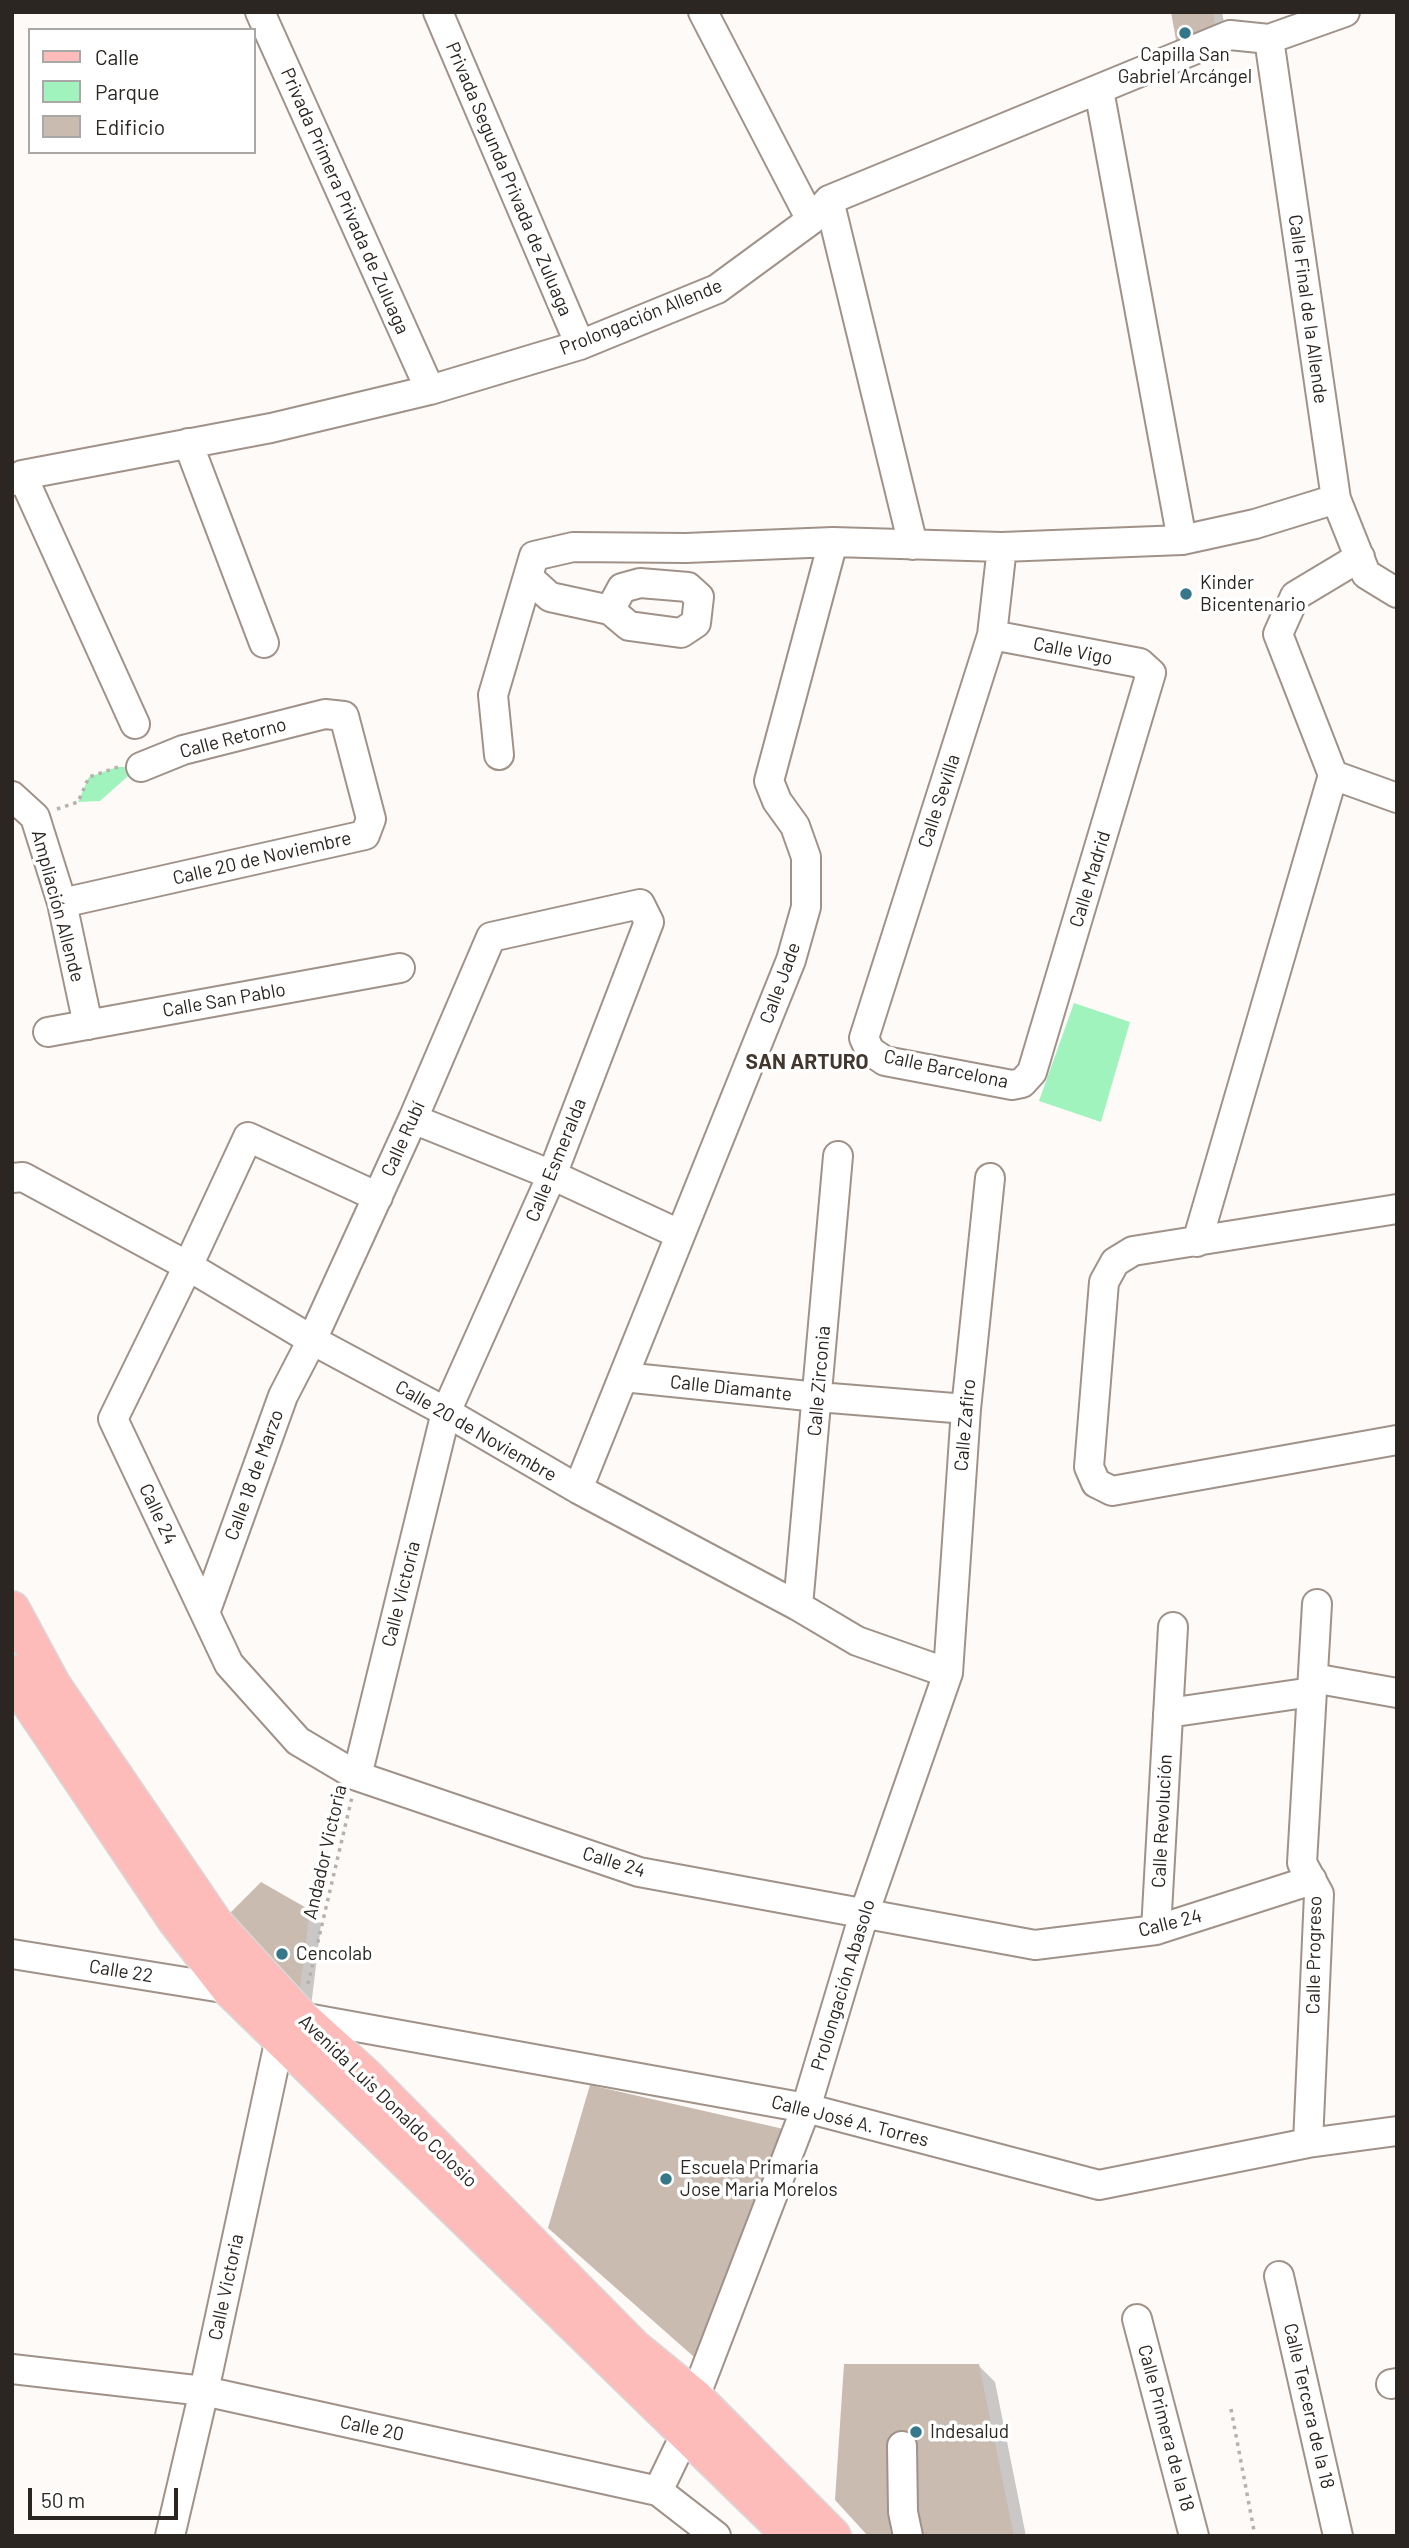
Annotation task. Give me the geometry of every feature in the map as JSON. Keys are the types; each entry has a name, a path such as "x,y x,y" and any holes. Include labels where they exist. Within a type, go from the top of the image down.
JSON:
{"main road":[{"name":"Avenida Luis Donaldo Colosio","path":"12,1609 53,1685 215,1923 290,2027 686,2433 791,2536"},
{"name":"Avenida Luis Donaldo Colosio","path":"12,1673 175,1920 229,1989 367,2077 635,2348 695,2397 834,2536"}],"street":[{"name":"Privada Primera Privada de Zuluaga","path":"260,12 430,390"},
{"name":"Privada Segunda Privada de Zuluaga","path":"438,12 580,345"},
{"path":"703,12 820,210 913,545"},
{"name":"Prolongación Allende","path":"17,478 271,428 430,390 580,345 717,289 820,210 1099,90 1228,24 1269,39 1345,12"},
{"name":"Calle Final de la Allende","path":"1269,39 1336,499 1363,565"},
{"path":"1099,90 1182,540"},
{"path":"188,443 264,643"},
{"path":"17,478 135,724"},
{"path":"499,755 494,695 534,556 573,547 686,548 833,542 1002,547 1182,540 1255,524 1336,499"},
{"name":"Calle Jade","path":"578,1489 791,960 806,907 806,857 795,825 777,801 769,781 833,542"},
{"name":"Calle Sevilla","path":"870,1051 864,1038 992,635 1002,547"},
{"path":"1197,1242 1333,775 1278,634 1295,596 1363,565 1397,593"},
{"path":"528,577 550,597 610,610"},
{"name":"Calle Vigo","path":"992,635 1140,663 1151,673"},
{"name":"Calle Madrid","path":"1023,1083 1032,1072 1151,673"},
{"name":"Calle Retorno","path":"142,767 183,750 325,714"},
{"name":"Calle 20 de Noviembre","path":"62,903 365,835 371,819 344,716 325,714"},
{"path":"1333,775 1397,798"},
{"name":"Ampliación Allende","path":"12,796 35,817 62,903 88,1025"},
{"name":"Calle Rubí","path":"312,1340 413,1119 491,937 640,904"},
{"name":"Calle Esmeralda","path":"446,1412 552,1175 649,922 640,904"},
{"name":"Calle San Pablo","path":"48,1032 400,968"},
{"name":"Calle Barcelona","path":"870,1051 886,1061 1012,1085 1023,1083"},
{"path":"413,1119 552,1175 679,1234"},
{"path":"188,1266 247,1137 378,1197"},
{"name":"Calle Zirconia","path":"798,1606 838,1156"},
{"name":"Calle 20 de Noviembre","path":"12,1178 23,1177 188,1266 312,1340 446,1412 578,1489 798,1606 857,1641 948,1673"},
{"name":"Calle Zafiro","path":"948,1673 965,1409 990,1178"},
{"path":"1397,1209 1133,1251 1115,1262 1104,1282 1089,1467 1096,1483 1112,1491 1397,1440"},
{"name":"Calle 24","path":"188,1266 113,1419 229,1664 298,1741 357,1776 639,1872 1035,1945 1156,1930 1312,1880"},
{"name":"Calle 18 de Marzo","path":"205,1613 283,1396 312,1340"},
{"name":"Calle Diamante","path":"623,1377 965,1409"},
{"name":"Calle Victoria","path":"357,1776 446,1412"},
{"name":"Calle Progreso","path":"1308,2143 1319,1894 1302,1863 1317,1604"},
{"name":"Calle Revolución","path":"1156,1930 1173,1628"},
{"name":"Prolongación Abasolo","path":"658,2491 686,2433 695,2397 806,2108 864,1914 948,1673"},
{"path":"1168,1713 1312,1685 1397,1693"},
{"name":"Calle 22","path":"12,1954 229,1989"},
{"name":"Calle Victoria","path":"170,2536 290,2027"},
{"name":"Calle José A. Torres","path":"290,2027 806,2108 1099,2185 1308,2143 1397,2131"},
{"name":"Calle Tercera de la 18","path":"1279,2276 1338,2536"},
{"name":"Calle Primera de la 18","path":"1137,2319 1194,2536"},
{"name":"Calle 20","path":"12,2369 204,2391 658,2491 716,2536"},
{"path":"902,2446 903,2512 908,2536"}],"path":[{"path":"35,817 78,802 89,777 117,767 142,767"},
{"name":"Andador Victoria","path":"290,2027 357,1776"},
{"path":"1231,2409 1255,2536"}],"green space":[{"path":"117,767 141,767 100,801 78,802 89,777"},
{"path":"1074,1003 1130,1022 1101,1122 1039,1101"}],"building":[{"name":"Capilla San Gabriel Arcángel","path":"1171,12 1213,12 1215,26 1176,40"},
{"name":"Cencolab","path":"261,1882 310,1910 299,1997 227,1916"},
{"name":"Escuela Primaria Jose Maria Morelos","path":"590,2085 788,2130 702,2364 548,2228"},
{"name":"Indesalud","path":"844,2364 979,2364 1014,2536 868,2536 835,2500"}],"place":[{"name":"Capilla San Gabriel Arcángel","path":"1185,33"},
{"name":"Kinder Bicentenario","path":"1186,594"},
{"name":"Cencolab","path":"282,1954"},
{"name":"Escuela Primaria Jose Maria Morelos","path":"666,2179"},
{"name":"Indesalud","path":"916,2432"}],"district":[{"name":"SAN ARTURO","path":"807,1062"}]}
